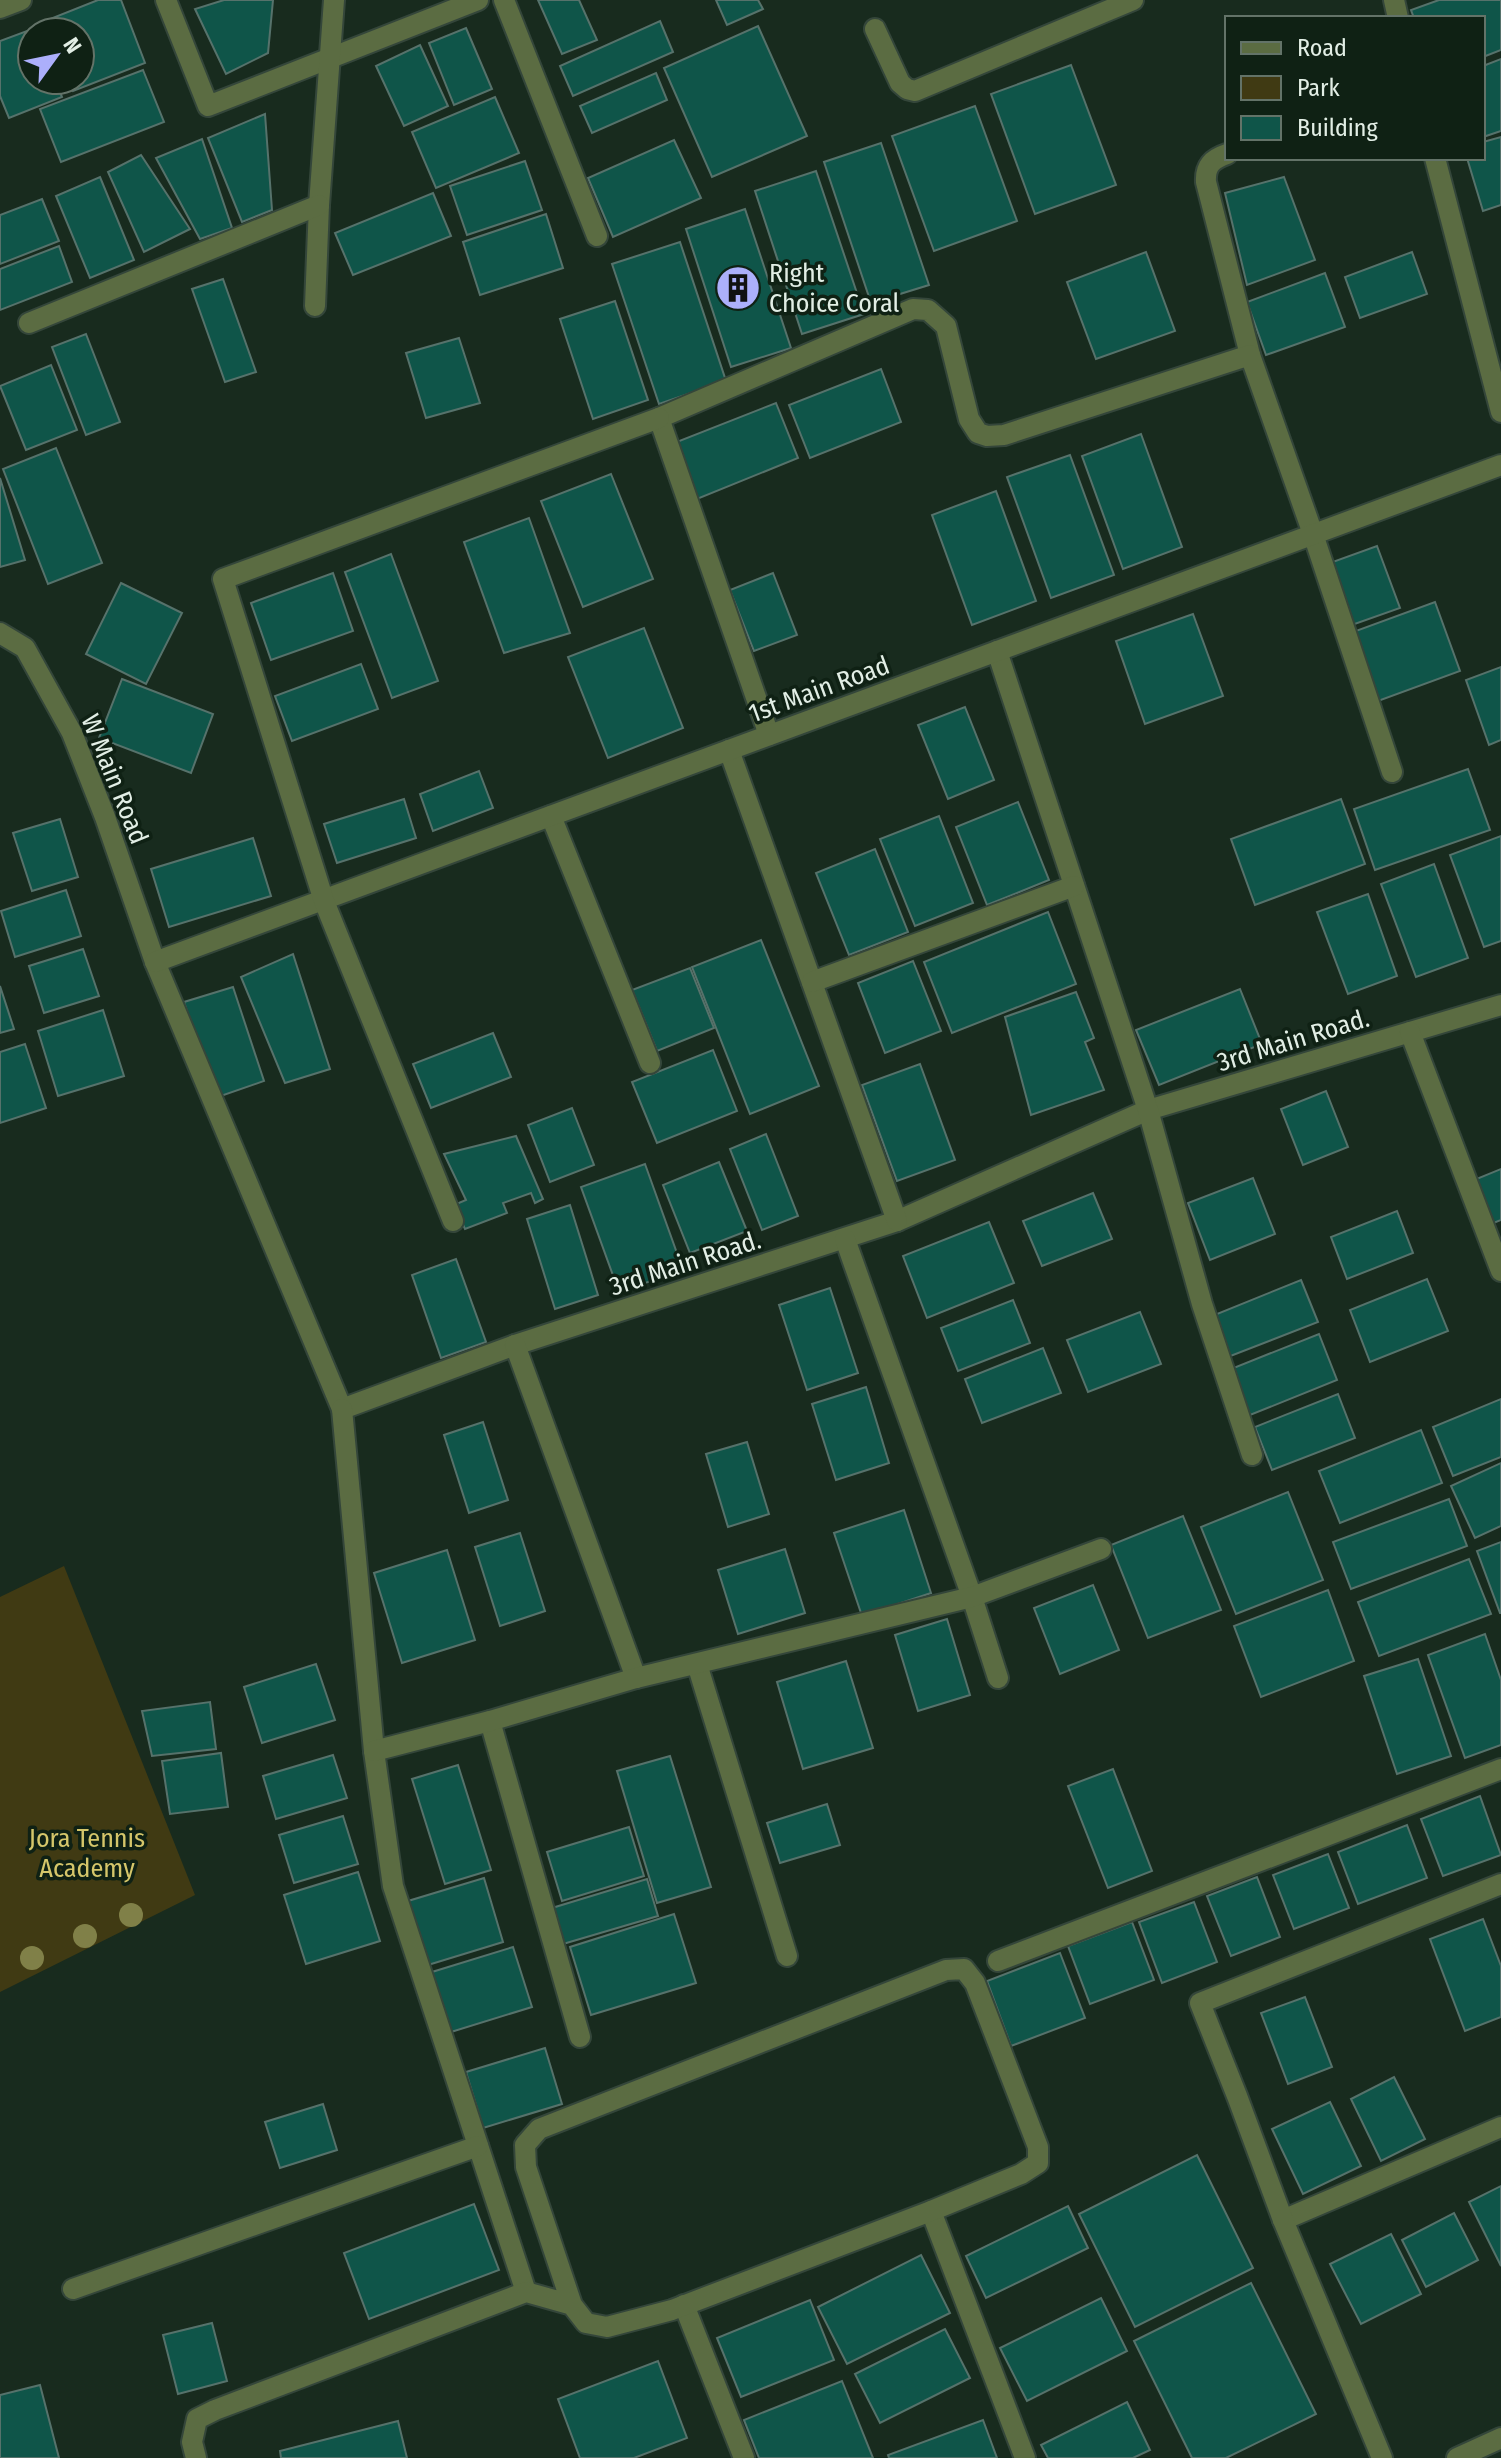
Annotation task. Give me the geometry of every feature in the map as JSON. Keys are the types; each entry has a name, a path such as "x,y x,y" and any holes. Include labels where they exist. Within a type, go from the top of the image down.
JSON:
{"street":[{"path":"0,8 21,0"},
{"path":"166,0 208,106 478,0"},
{"path":"315,306 334,0"},
{"path":"504,0 597,236"},
{"path":"875,29 900,83 915,91 1133,0"},
{"path":"1225,155 1210,163 1206,182 1250,355 1392,772"},
{"path":"1436,160 1501,412"},
{"path":"29,323 319,205"},
{"path":"453,1221 324,901 223,579 659,418 913,309 928,310 946,326 969,419 978,433 987,436 1004,435 1250,355"},
{"path":"659,418 769,735"},
{"name":"1st Main Road","path":"155,962 1501,465"},
{"name":"W Main Road","path":"0,633 25,648 72,733 105,817 155,962"},
{"path":"997,651 1148,1110 1202,1304 1252,1455"},
{"path":"729,750 897,1221"},
{"path":"551,816 650,1063"},
{"path":"812,982 1074,886"},
{"path":"155,962 342,1409 374,1751 393,1886 526,2292"},
{"name":"3rd Main Road.","path":"342,1409 515,1345 897,1221 1148,1110 1501,1005"},
{"path":"1410,1032 1501,1271"},
{"path":"845,1239 998,1678"},
{"path":"515,1345 636,1678"},
{"path":"374,1751 636,1678 972,1597 1101,1549"},
{"path":"697,1664 787,1956"},
{"path":"490,1721 580,2037"},
{"path":"998,1961 1501,1769"},
{"path":"1382,2458 1283,2220 1200,2003 1501,1884"},
{"path":"964,1969 975,1983 1038,2147 1038,2163 1021,2174 931,2211 684,2305 607,2327 586,2323 572,2305 526,2167 525,2145 539,2129 946,1970 964,1969"},
{"path":"1283,2220 1501,2127"},
{"path":"73,2289 478,2146"},
{"path":"931,2211 1025,2458"},
{"path":"196,2458 192,2442 197,2419 215,2410 526,2292 572,2305"},
{"path":"684,2305 744,2458"},
{"path":"1457,2458 1501,2438"}],"green space":[{"name":"Jora Tennis Academy","path":"64,1566 195,1895 0,1992 0,1597"}],"building":[{"path":"98,0 121,0 145,63 96,82 96,16 58,16"},
{"path":"224,0 273,0 268,53 226,74 195,9"},
{"path":"538,0 579,0 597,40 562,54"},
{"path":"716,0 758,0 763,9 727,25"},
{"path":"1439,0 1501,0 1501,50 1485,56 1485,16 1413,16 1411,10"},
{"path":"660,21 673,52 573,96 560,66"},
{"path":"758,26 807,136 712,177 664,68"},
{"path":"466,28 492,89 454,105 429,43"},
{"path":"16,35 16,96 62,97 9,118 0,96 0,41"},
{"path":"420,45 448,106 404,126 376,66"},
{"path":"1501,59 1501,131 1485,136 1485,65"},
{"path":"1071,65 1116,185 1035,214 991,94"},
{"path":"143,70 164,122 61,162 40,109 74,96 96,96 96,88"},
{"path":"656,73 667,100 592,133 580,106"},
{"path":"495,97 519,153 436,188 412,132"},
{"path":"975,106 1017,221 934,251 892,136"},
{"path":"265,114 272,210 242,222 208,138"},
{"path":"1501,137 1501,205 1483,211 1468,160 1485,160 1485,141"},
{"path":"202,139 232,228 200,239 156,158"},
{"path":"674,140 701,198 613,237 588,178"},
{"path":"881,143 929,285 871,303 824,162"},
{"path":"141,155 190,229 144,252 108,172"},
{"path":"525,161 542,210 467,235 450,186"},
{"path":"816,171 864,314 802,334 755,191"},
{"path":"100,177 134,260 90,278 56,196"},
{"path":"1284,177 1315,260 1247,285 1225,193"},
{"path":"433,193 451,236 353,275 335,233"},
{"path":"42,199 59,241 0,264 0,215"},
{"name":"Right Choice Coral","path":"745,209 791,348 731,367 686,229"},
{"path":"546,214 563,268 480,295 463,242"},
{"path":"680,242 726,381 659,404 612,264"},
{"path":"59,246 72,282 0,310 0,269"},
{"path":"1146,252 1175,331 1096,359 1067,282"},
{"path":"1412,252 1427,294 1360,318 1345,277"},
{"path":"1325,273 1345,327 1266,355 1247,302"},
{"path":"223,279 256,372 225,382 192,289"},
{"path":"615,301 648,400 593,419 560,319"},
{"path":"86,334 120,422 86,435 52,347"},
{"path":"459,338 480,403 426,418 406,353"},
{"path":"51,365 77,430 26,450 0,386"},
{"path":"881,369 901,422 810,458 789,405"},
{"path":"776,403 798,458 692,501 669,445"},
{"path":"1141,434 1182,547 1123,569 1082,456"},
{"path":"56,448 102,563 48,584 3,469"},
{"path":"1070,455 1114,575 1051,598 1007,477"},
{"path":"611,474 653,579 583,607 541,501"},
{"path":"0,478 25,560 0,567"},
{"path":"996,491 1036,601 972,625 932,515"},
{"path":"529,518 570,633 504,653 464,542"},
{"path":"1377,546 1400,608 1349,626 1327,564"},
{"path":"391,554 438,681 392,698 345,572"},
{"path":"333,573 353,631 271,660 251,603"},
{"path":"773,573 797,635 754,651 730,590"},
{"path":"121,583 182,613 146,684 86,654"},
{"path":"1435,602 1460,671 1378,701 1353,632"},
{"path":"1193,614 1223,696 1145,724 1116,641"},
{"path":"644,628 683,728 608,758 568,657"},
{"path":"361,664 378,709 292,741 275,696"},
{"path":"1501,667 1501,740 1489,745 1466,680"},
{"path":"122,679 213,714 191,773 99,738"},
{"path":"965,707 994,780 948,799 918,725"},
{"path":"1468,769 1490,830 1375,870 1354,809"},
{"path":"479,771 493,808 433,831 420,794"},
{"path":"404,799 416,838 337,863 324,824"},
{"path":"1341,799 1365,864 1255,905 1231,839"},
{"path":"1018,802 1049,880 987,905 956,827"},
{"path":"939,816 973,903 915,926 880,839"},
{"path":"60,819 78,877 32,891 13,833"},
{"path":"1501,836 1501,941 1484,947 1450,855"},
{"path":"253,838 271,896 169,927 151,869"},
{"path":"875,849 908,932 849,955 816,873"},
{"path":"1434,864 1468,958 1416,977 1381,884"},
{"path":"66,890 81,936 15,957 1,911"},
{"path":"1368,894 1397,976 1348,994 1317,912"},
{"path":"1048,912 1076,984 952,1033 924,962"},
{"path":"761,940 819,1086 750,1114 692,967"},
{"path":"83,949 99,996 44,1013 29,966"},
{"path":"293,954 330,1069 285,1083 241,977"},
{"path":"913,961 941,1031 885,1053 858,983"},
{"path":"690,968 714,1028 657,1051 632,990"},
{"path":"0,986 14,1029 0,1033"},
{"path":"233,987 264,1081 215,1098 184,1002"},
{"path":"1240,989 1262,1044 1159,1085 1136,1030"},
{"path":"1076,992 1094,1038 1085,1042 1104,1090 1031,1115 1005,1017"},
{"path":"103,1010 124,1076 58,1096 38,1031"},
{"path":"493,1033 511,1077 431,1108 413,1064"},
{"path":"25,1044 46,1108 0,1123 0,1052"},
{"path":"713,1050 737,1111 657,1143 632,1082"},
{"path":"920,1064 955,1160 897,1181 862,1085"},
{"path":"1326,1091 1348,1147 1303,1165 1281,1109"},
{"path":"572,1108 594,1165 550,1182 528,1125"},
{"path":"766,1134 798,1216 762,1230 730,1149"},
{"path":"516,1136 543,1199 535,1203 531,1193 503,1203 507,1213 465,1229 454,1205 466,1200 444,1154"},
{"path":"719,1162 747,1231 690,1253 663,1185"},
{"path":"645,1164 683,1270 619,1292 581,1187"},
{"path":"1501,1169 1501,1220 1491,1224 1474,1180"},
{"path":"1253,1178 1275,1234 1210,1260 1188,1203"},
{"path":"1093,1193 1112,1239 1042,1266 1023,1221"},
{"path":"570,1205 598,1295 555,1309 527,1219"},
{"path":"1397,1211 1413,1253 1347,1279 1331,1237"},
{"path":"989,1222 1014,1283 927,1318 903,1256"},
{"path":"456,1259 486,1342 441,1358 412,1275"},
{"path":"1427,1279 1448,1331 1370,1362 1350,1310"},
{"path":"1301,1280 1318,1322 1228,1357 1212,1316"},
{"path":"830,1288 858,1373 807,1390 779,1305"},
{"path":"1013,1300 1030,1343 958,1371 941,1328"},
{"path":"1140,1312 1161,1364 1088,1392 1067,1340"},
{"path":"1319,1334 1337,1380 1250,1415 1231,1369"},
{"path":"1043,1348 1061,1393 982,1423 965,1379"},
{"path":"866,1387 889,1463 836,1480 812,1404"},
{"path":"1338,1394 1355,1438 1272,1470 1255,1427"},
{"path":"1501,1399 1501,1457 1453,1476 1433,1427"},
{"path":"483,1422 508,1500 469,1513 444,1435"},
{"path":"1421,1430 1442,1483 1340,1523 1319,1471"},
{"path":"747,1442 769,1514 728,1527 706,1454"},
{"path":"1501,1463 1501,1526 1475,1538 1451,1486"},
{"path":"1288,1492 1323,1580 1236,1614 1201,1527"},
{"path":"1449,1499 1467,1546 1351,1589 1333,1542"},
{"path":"904,1510 931,1593 862,1616 834,1533"},
{"path":"1183,1516 1221,1610 1148,1638 1111,1545"},
{"path":"520,1533 545,1611 500,1626 475,1547"},
{"path":"1501,1542 1501,1613 1500,1613 1477,1551"},
{"path":"785,1549 805,1613 738,1634 718,1570"},
{"path":"447,1550 475,1640 402,1663 374,1573"},
{"path":"1469,1559 1491,1614 1379,1656 1358,1602"},
{"path":"1093,1585 1119,1650 1060,1674 1034,1608"},
{"path":"1328,1590 1354,1661 1261,1697 1234,1626"},
{"path":"947,1619 970,1695 918,1711 895,1635"},
{"path":"1485,1634 1501,1680 1501,1745 1465,1758 1428,1655"},
{"path":"1418,1659 1451,1756 1397,1774 1364,1676"},
{"path":"846,1661 873,1748 803,1769 777,1682"},
{"path":"316,1664 335,1720 262,1743 244,1687"},
{"path":"210,1702 216,1749 152,1756 142,1711"},
{"path":"221,1753 228,1807 170,1814 162,1761"},
{"path":"333,1755 347,1798 276,1819 263,1776"},
{"path":"670,1756 711,1887 657,1903 617,1771"},
{"path":"458,1765 491,1870 445,1884 412,1779"},
{"path":"1113,1769 1152,1871 1108,1888 1068,1786"},
{"path":"1480,1796 1501,1855 1443,1876 1421,1819"},
{"path":"827,1804 840,1845 780,1863 767,1823"},
{"path":"343,1816 358,1864 294,1883 279,1835"},
{"path":"1407,1825 1427,1878 1358,1904 1338,1852"},
{"path":"629,1827 644,1876 562,1901 547,1852"},
{"path":"1328,1854 1349,1908 1294,1929 1273,1875"},
{"path":"358,1872 380,1941 306,1964 284,1895"},
{"path":"1257,1877 1280,1937 1231,1956 1207,1896"},
{"path":"484,1878 503,1942 428,1965 408,1901"},
{"path":"647,1879 658,1916 563,1944 552,1908"},
{"path":"1194,1902 1217,1962 1162,1983 1139,1922"},
{"path":"674,1914 696,1983 591,2015 570,1947"},
{"path":"1483,1919 1501,1966 1501,2017 1465,2031 1430,1939"},
{"path":"1132,1922 1154,1980 1090,2004 1068,1946"},
{"path":"513,1947 532,2007 451,2032 432,1972"},
{"path":"1060,1953 1085,2018 1011,2046 987,1981"},
{"path":"1305,1997 1332,2067 1288,2084 1261,2013"},
{"path":"545,2048 562,2104 483,2128 466,2072"},
{"path":"1394,2077 1425,2139 1381,2161 1351,2099"},
{"path":"1330,2102 1361,2166 1303,2194 1272,2129"},
{"path":"323,2104 337,2150 280,2168 265,2122"},
{"path":"1197,2155 1253,2268 1135,2327 1079,2214"},
{"path":"1501,2186 1501,2266 1469,2202"},
{"path":"474,2204 499,2270 369,2319 344,2253"},
{"path":"1068,2206 1088,2248 986,2298 966,2256"},
{"path":"1454,2213 1478,2260 1426,2287 1402,2240"},
{"path":"1391,2234 1421,2294 1361,2324 1330,2264"},
{"path":"921,2255 950,2313 847,2364 818,2307"},
{"path":"1251,2283 1316,2414 1226,2458 1192,2458 1134,2341"},
{"path":"1101,2298 1127,2351 1027,2401 1000,2348"},
{"path":"810,2300 834,2360 741,2397 717,2338"},
{"path":"212,2323 227,2381 178,2394 163,2335"},
{"path":"945,2329 970,2378 880,2423 855,2374"},
{"path":"658,2361 687,2438 634,2458 580,2458 558,2399"},
{"path":"842,2381 873,2458 759,2458 744,2420"},
{"path":"40,2385 59,2458 0,2458 0,2395"},
{"path":"1127,2402 1150,2450 1133,2458 1048,2458 1041,2445"},
{"path":"983,2420 997,2458 889,2458 888,2455"},
{"path":"398,2421 407,2458 281,2458 280,2451"}],"place":[{"name":"Right Choice Coral","path":"738,288"}]}
